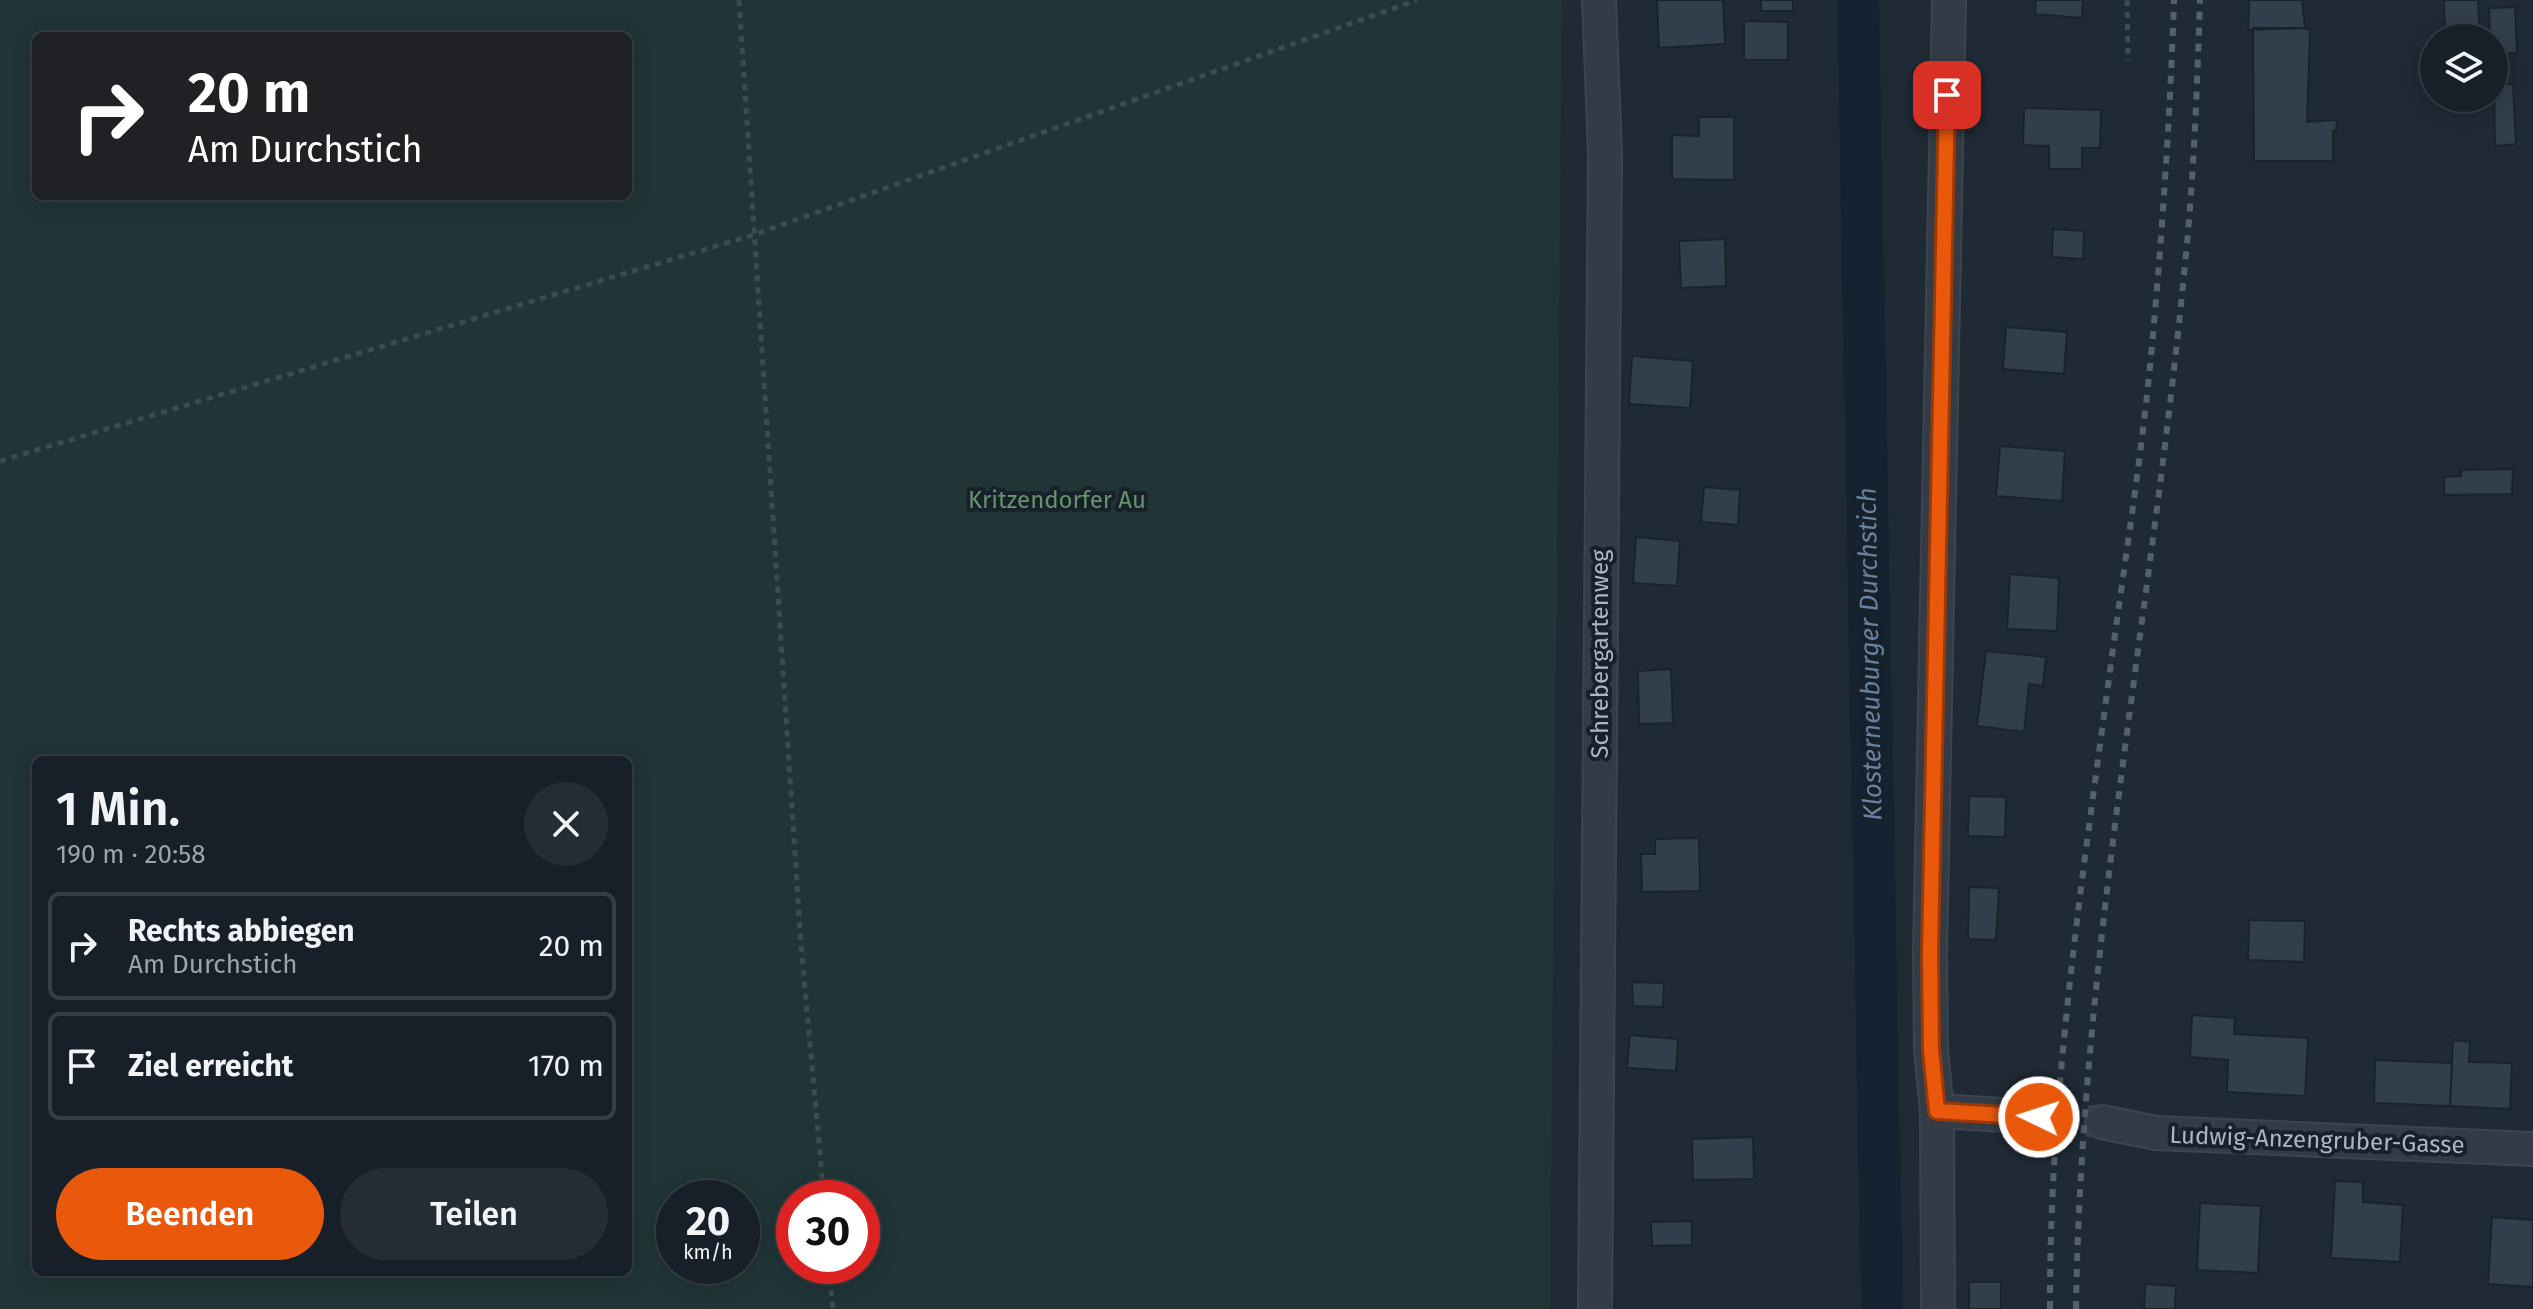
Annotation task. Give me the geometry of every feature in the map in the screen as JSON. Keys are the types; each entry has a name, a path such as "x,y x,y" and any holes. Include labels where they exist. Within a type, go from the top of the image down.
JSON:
{"street":[{"name":"Schrebergartenweg","path":"1595,1309 1605,154 1599,0"},
{"path":"1938,1309 1937,1111 1931,1050 1930,952 1949,0"},
{"path":"1937,1111 2039,1117"},
{"name":"Ludwig-Anzengruber-Gasse","path":"2102,1122 2156,1133 2533,1149"}],"path":[{"path":"739,0 801,945 822,1180"},
{"path":"0,461 753,235 1417,0"},
{"path":"2127,0 2128,61"},
{"path":"831,1284 833,1309"}],"green space":[{"name":"Kritzendorfer Au","path":"0,0 1562,0 1550,1309 0,1309"}],"building":[{"path":"1657,0 1723,0 1725,44 1659,48"},
{"path":"1761,0 1793,0 1793,11 1761,11"},
{"path":"2036,0 2083,0 2082,18 2035,14"},
{"path":"2249,0 2302,0 2305,28 2248,30"},
{"path":"2444,0 2478,0 2479,24 2445,24"},
{"path":"2515,7 2517,53 2508,53 2508,24 2490,24 2489,8"},
{"path":"1744,21 1788,22 1788,60 1744,60"},
{"path":"2253,28 2310,30 2307,122 2337,120 2336,131 2333,131 2333,161 2254,161"},
{"path":"2508,84 2513,84 2516,144 2495,146 2494,112 2508,112"},
{"path":"2024,108 2101,110 2100,148 2082,148 2082,169 2049,169 2049,146 2023,145"},
{"path":"1699,117 1734,117 1734,180 1672,179 1672,135 1699,136"},
{"path":"2053,229 2084,231 2083,259 2052,257"},
{"path":"1725,239 1726,286 1681,288 1679,241"},
{"path":"2006,327 2067,332 2064,374 2003,369"},
{"path":"1632,356 1693,361 1690,408 1629,404"},
{"path":"2000,446 2065,451 2062,501 1996,496"},
{"path":"2513,469 2512,494 2444,495 2444,477 2461,476 2461,470"},
{"path":"1704,487 1740,490 1738,525 1701,522"},
{"path":"1636,537 1680,541 1677,586 1633,583"},
{"path":"2010,574 2059,578 2057,631 2007,629"},
{"path":"1986,651 2046,657 2043,686 2029,684 2024,732 1977,726"},
{"path":"1671,669 1673,723 1639,724 1638,671"},
{"path":"1969,796 2006,797 2005,837 1968,836"},
{"path":"1699,838 1700,891 1642,892 1641,854 1655,854 1655,839"},
{"path":"1969,887 1999,888 1996,940 1968,939"},
{"path":"2249,920 2305,921 2304,962 2248,960"},
{"path":"1632,982 1664,983 1663,1007 1633,1006"},
{"path":"2192,1015 2235,1018 2234,1034 2308,1038 2305,1096 2227,1092 2228,1060 2190,1057"},
{"path":"1630,1035 1678,1039 1676,1071 1627,1068"},
{"path":"2453,1040 2470,1042 2469,1062 2512,1063 2510,1109 2450,1106"},
{"path":"2375,1060 2452,1063 2450,1106 2374,1103"},
{"path":"1753,1137 1754,1179 1693,1180 1692,1139"},
{"path":"2335,1181 2363,1182 2363,1202 2403,1205 2400,1262 2331,1258"},
{"path":"2200,1203 2261,1206 2258,1273 2197,1270"},
{"path":"2492,1217 2533,1220 2533,1287 2488,1284"},
{"path":"1692,1221 1692,1245 1652,1246 1651,1222"},
{"path":"1969,1282 2001,1282 2001,1309 1969,1309"},
{"path":"2145,1284 2176,1286 2175,1309 2144,1309"}],"waterway":[{"name":"Klosterneuburger Durchstich","path":"1858,0 1882,1309"}],"tunnel":[{"path":"2039,1117 2102,1122"}],"railway":[{"path":"2050,1309 2051,1230 2061,1070 2078,909 2147,395 2165,178 2174,0"},
{"path":"2076,1309 2090,1047 2185,264 2200,0"}],"route":[{"path":"1947,95 1930,952 1931,1050 1937,1111 2039,1117"}]}
